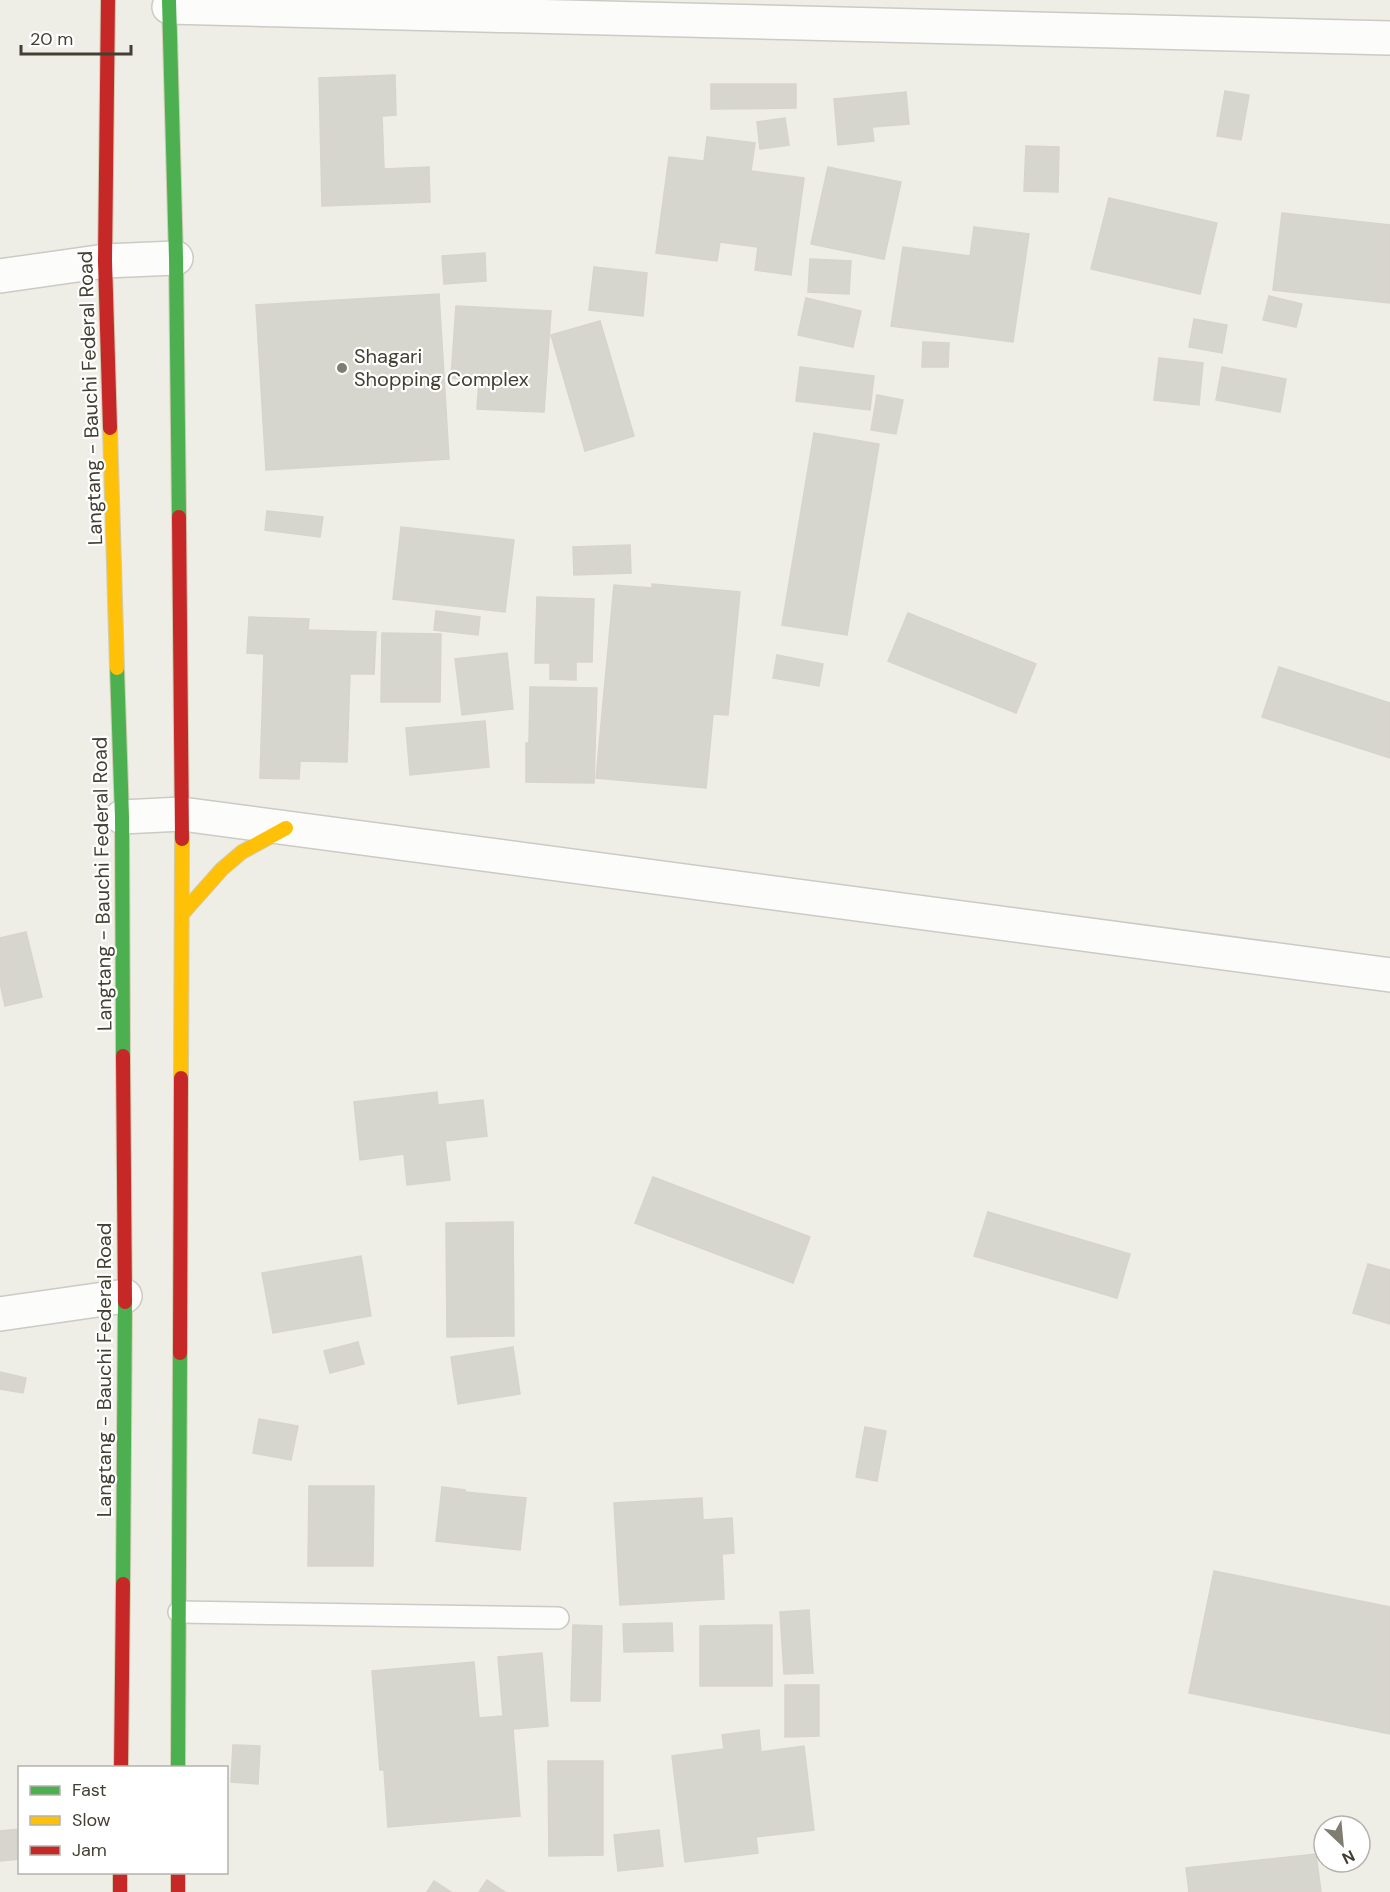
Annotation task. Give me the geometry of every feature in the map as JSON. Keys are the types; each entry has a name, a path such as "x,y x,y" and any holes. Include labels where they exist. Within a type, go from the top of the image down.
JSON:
{"main road":[{"name":"Langtang - Bauchi Federal Road","path":"108,0 105,261 122,817 125,1296 121,1766"},
{"path":"169,4 176,258 182,814 178,1766"},
{"path":"182,914 222,869 242,852 286,828"},
{"path":"120,1874 120,1892"},
{"path":"178,1874 178,1892"}],"street":[{"path":"169,4 1390,38"},
{"path":"0,276 105,261 176,258"},
{"path":"122,817 182,814 1390,975"},
{"path":"0,1314 125,1296"}],"lane":[{"path":"179,1612 558,1618"}],"building":[{"path":"395,75 396,115 382,116 384,169 429,167 430,202 322,206 319,78"},
{"path":"711,84 796,84 796,108 711,109"},
{"path":"1225,91 1249,95 1241,140 1217,136"},
{"path":"906,92 909,124 872,127 874,141 838,145 834,99"},
{"path":"785,118 789,145 760,149 757,122"},
{"path":"707,137 755,143 751,171 804,178 791,275 755,270 758,247 720,242 717,261 656,253 669,157 704,161"},
{"path":"1026,146 1059,147 1058,192 1024,191"},
{"path":"828,167 901,182 884,259 811,244"},
{"path":"1109,198 1217,223 1200,294 1091,269"},
{"path":"1282,213 1390,225 1390,303 1273,290"},
{"path":"974,227 1029,234 1013,342 891,326 903,247 970,256"},
{"path":"485,253 486,281 444,284 442,256"},
{"path":"810,259 851,261 849,294 808,292"},
{"path":"594,267 647,273 643,316 589,310"},
{"path":"439,294 449,459 266,470 256,305"},
{"path":"1269,296 1302,304 1296,327 1263,320"},
{"path":"806,298 861,311 853,347 798,335"},
{"path":"456,306 551,311 544,412 477,409 479,380 451,378"},
{"path":"1194,319 1227,325 1222,353 1189,347"},
{"path":"600,321 634,436 585,451 551,335"},
{"path":"923,342 949,343 948,367 922,367"},
{"path":"1159,358 1203,363 1199,405 1154,400"},
{"path":"800,367 874,376 870,410 796,401"},
{"path":"1222,367 1286,379 1280,412 1216,400"},
{"path":"877,395 903,400 896,434 871,430"},
{"path":"814,433 879,444 847,635 782,625"},
{"path":"267,511 323,517 320,537 265,530"},
{"path":"401,527 514,540 505,612 393,599"},
{"path":"630,545 631,573 574,575 573,547"},
{"path":"652,584 740,592 728,715 713,714 706,788 596,778 614,585 652,588"},
{"path":"537,597 594,599 592,662 576,662 576,680 550,679 550,663 535,663"},
{"path":"436,611 480,617 478,635 434,630"},
{"path":"908,613 1036,664 1016,713 888,661"},
{"path":"249,617 309,619 308,630 376,632 374,674 350,674 347,762 300,761 299,779 260,778 264,654 247,653"},
{"path":"382,633 441,634 440,702 381,702"},
{"path":"507,653 513,709 462,715 455,659"},
{"path":"777,655 823,664 819,686 773,678"},
{"path":"1279,667 1390,703 1390,758 1262,717"},
{"path":"530,687 597,688 594,783 526,782"},
{"path":"485,721 489,767 410,775 406,728"},
{"path":"26,932 42,997 5,1006 0,983 0,938"},
{"path":"437,1092 438,1105 483,1100 487,1136 445,1141 450,1180 407,1185 404,1154 360,1160 354,1102"},
{"path":"653,1177 810,1237 793,1283 635,1223"},
{"path":"988,1212 1130,1254 1117,1298 974,1256"},
{"path":"513,1222 514,1336 447,1337 446,1223"},
{"path":"361,1256 371,1316 273,1333 262,1273"},
{"path":"1368,1264 1390,1270 1390,1324 1353,1313"},
{"path":"358,1342 364,1364 330,1373 324,1351"},
{"path":"513,1347 520,1394 458,1404 451,1357"},
{"path":"0,1372 26,1378 23,1393 0,1389"},
{"path":"259,1419 298,1426 291,1460 253,1453"},
{"path":"865,1427 886,1431 877,1481 856,1477"},
{"path":"309,1486 374,1486 373,1566 308,1566"},
{"path":"442,1487 465,1490 465,1492 526,1498 520,1550 436,1541"},
{"path":"702,1498 703,1520 732,1518 734,1553 722,1554 724,1599 620,1605 614,1503"},
{"path":"1214,1571 1390,1607 1390,1734 1189,1693"},
{"path":"809,1610 813,1673 784,1674 780,1612"},
{"path":"672,1623 673,1651 624,1652 623,1624"},
{"path":"573,1625 602,1626 600,1701 571,1701"},
{"path":"772,1625 772,1686 700,1686 700,1626"},
{"path":"542,1653 548,1726 513,1729 520,1816 388,1827 384,1770 380,1770 372,1671 474,1662 479,1718 503,1716 498,1657"},
{"path":"785,1685 819,1685 819,1736 785,1737"},
{"path":"759,1730 761,1752 804,1746 814,1830 756,1837 758,1853 685,1862 672,1756 724,1749 722,1735"},
{"path":"233,1745 260,1746 258,1784 231,1782"},
{"path":"548,1761 603,1761 603,1855 549,1856"},
{"path":"18,1829 18,1859 0,1861 0,1831"},
{"path":"659,1830 663,1866 618,1871 614,1835"},
{"path":"1312,1854 1312,1874 1319,1874 1321,1892 1189,1892 1186,1868"},
{"path":"487,1880 505,1892 479,1892"},
{"path":"434,1881 451,1892 427,1892"}],"traffic: fast":[{"path":"169,0 176,258 179,517"},
{"path":"117,668 122,817 123,1056"},
{"path":"123,1584 125,1302"},
{"path":"178,1766 180,1353"}],"traffic: slow":[{"path":"110,428 117,668"},
{"path":"182,914 222,869 242,852 286,828"},
{"path":"181,1078 182,839"}],"traffic: jam":[{"path":"108,0 105,261 110,428"},
{"path":"179,517 182,839"},
{"path":"123,1056 125,1302"},
{"path":"180,1353 181,1078"},
{"path":"121,1766 123,1584"},
{"path":"120,1874 120,1892"},
{"path":"178,1874 178,1892"}],"place":[{"name":"Shagari Shopping Complex","path":"342,368"}]}
